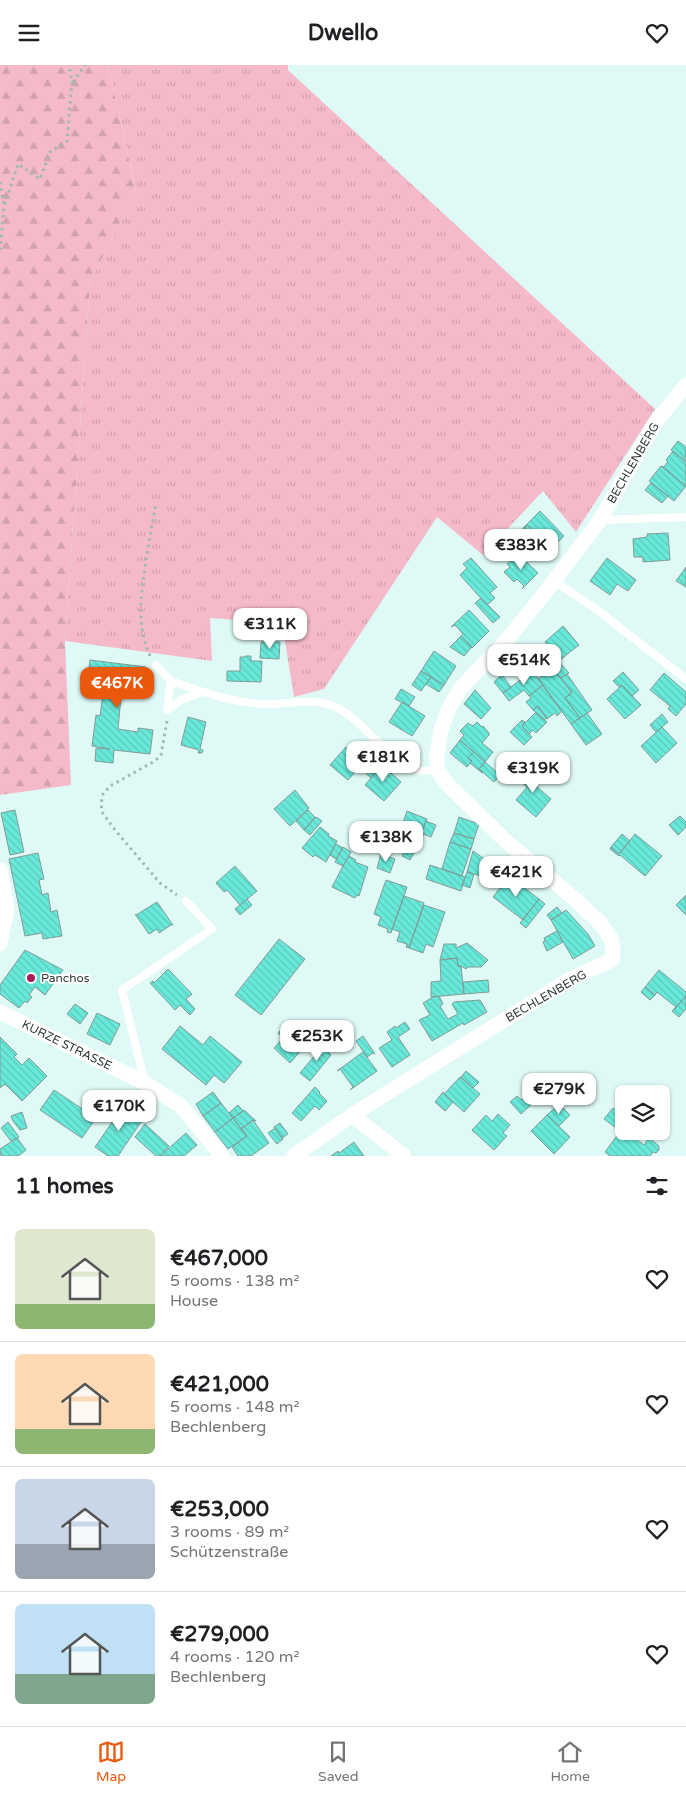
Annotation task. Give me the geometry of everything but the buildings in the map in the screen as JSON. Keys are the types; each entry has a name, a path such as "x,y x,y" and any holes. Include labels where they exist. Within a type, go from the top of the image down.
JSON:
{"street":[{"name":"BECHLENBERG","path":"294,1156 352,1115 570,979 612,960 613,948 611,939 601,924 447,784 437,769 437,755 441,730 449,708 461,688 505,642 600,520 654,423 686,385"},
{"path":"0,870 6,909 0,944"},
{"name":"KURZE STRASSE","path":"0,1012 145,1083 181,1106 222,1156"},
{"path":"352,1115 404,1156"}],"lane":[{"name":"BECHLENBERG","path":"600,520 686,517"},
{"path":"554,581 596,609 686,679"},
{"path":"156,665 171,681 203,692 263,704 308,701 334,706 346,713 386,750 402,761 420,771 437,769"},
{"path":"167,710 171,681"},
{"path":"167,710 181,700 203,692"},
{"path":"145,1083 122,990 212,929 186,901"}],"path":[{"path":"0,250 4,207 18,164 40,179 50,152 67,141 72,82 69,65"},
{"path":"72,82 85,65"},
{"path":"0,182 4,207"},
{"path":"156,504 151,524 140,600 140,625 145,646 156,665"},
{"path":"167,710 166,734 162,755 155,761 110,786 103,794 101,804 102,811 115,830 160,883 186,901"}],"green space":[{"path":"0,65 108,65 136,191 90,282 65,641 71,785 0,795"},
{"path":"108,65 288,65 288,70 655,409 576,532 543,491 483,555 437,517 324,689 294,697 282,623 210,618 212,661 65,641 90,282 136,191"}],"place":[{"name":"Panchos","path":"31,978"}]}
